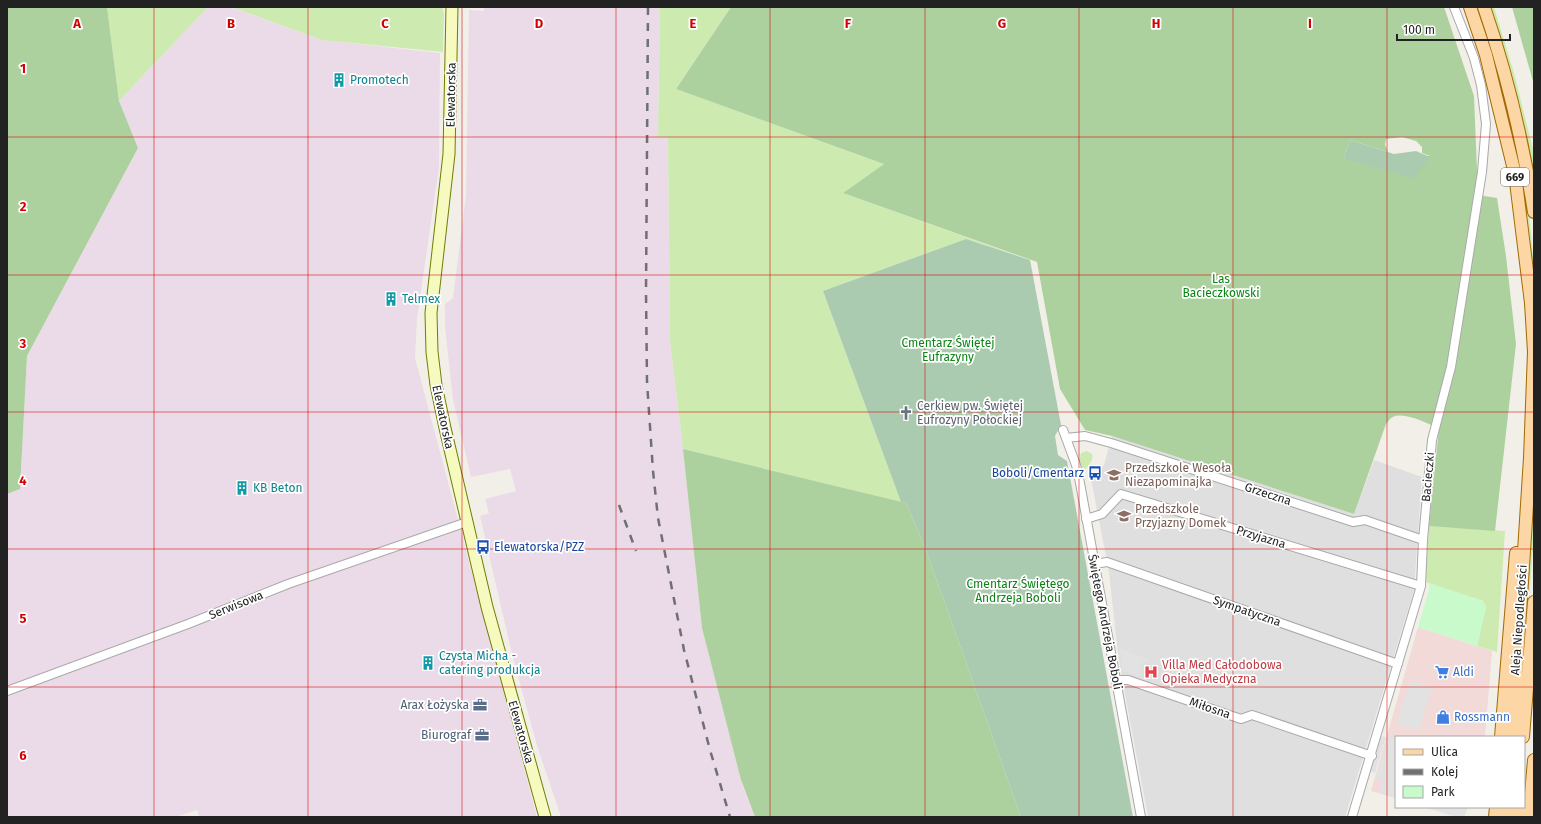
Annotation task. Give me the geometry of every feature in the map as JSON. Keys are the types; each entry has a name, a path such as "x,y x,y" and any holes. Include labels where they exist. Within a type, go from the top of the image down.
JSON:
{"main road":[{"name":"Aleja Niepodległości","path":"1470,7 1486,55 1515,174 1532,303 1534,352 1530,458 1512,736"},
{"name":"669","path":"1484,7 1499,51 1512,99 1528,173 1534,212"},
{"path":"1501,736 1513,583 1530,458"},
{"name":"Aleja Niepodległości","path":"1523,736 1534,602"},
{"path":"1529,817 1534,760"}],"street":[{"name":"Elewatorska","path":"452,7 449,154 431,313 432,352 436,386 495,638 545,817"},
{"name":"Bacieczki","path":"1352,817 1372,756 1421,586 1423,540 1432,440 1451,367 1482,172 1486,133 1484,104 1474,58 1454,7"},
{"name":"Świętego Andrzeja Boboli","path":"1063,430 1076,465 1141,817"},
{"name":"Grzeczna","path":"1066,438 1085,436 1111,443 1353,522 1365,520 1423,540"},
{"name":"Przyjazna","path":"1086,519 1102,514 1121,494 1126,495 1421,586"},
{"name":"Serwisowa","path":"7,691 188,624 288,584 467,522"},
{"name":"Sympatyczna","path":"1094,564 1107,562 1398,664"},
{"name":"Miłosna","path":"1116,680 1128,680 1241,718 1252,715 1372,756"}],"shaded area":[{"path":"208,7 230,7 322,40 440,53 439,167 417,319 415,358 537,817 199,817 197,810 176,817 7,817 7,494 20,489 27,356 138,148 119,101"},
{"path":"484,7 660,7 658,137 668,138 670,341 702,628 743,787 755,817 561,817 537,746 512,654 480,516 489,513 485,499 516,491 510,469 471,477 453,400 445,327 445,304 453,298 466,195 469,10 484,11"},
{"path":"1112,436 1354,514 1374,460 1422,477 1414,590 1345,817 1148,817 1121,673 1109,572 1091,479 1104,465"},
{"path":"1418,627 1492,651 1485,736 1395,736 1395,798 1371,791"},
{"path":"1120,648 1148,660 1139,667 1141,677 1123,671"},
{"path":"1411,681 1432,687 1419,730 1396,724"},
{"path":"1380,736 1386,737 1375,773 1369,771"},
{"path":"1389,736 1395,738 1395,798 1379,793 1383,781 1375,778"},
{"path":"1427,808 1468,808 1464,817 1456,817"}],"green space":[{"path":"7,7 107,7 119,101 138,148 27,356 20,489 7,494"},
{"path":"107,7 208,7 119,101"},
{"path":"231,7 442,7 444,14 443,52 322,40"},
{"path":"660,7 731,7 676,89 884,164 843,193 1030,260 966,239 823,291 901,502 683,449 670,341 668,138 658,137"},
{"name":"Las Bacieczkowski","path":"731,7 1444,7 1474,96 1478,195 1497,198 1506,256 1516,344 1495,531 1429,526 1439,428 1409,417 1393,417 1386,424 1354,514 1112,436 1085,430 1060,389 1037,262 843,193 884,164 676,89","holes":["1402,137 1416,141 1422,147 1422,153 1430,156 1344,159 1350,140 1388,152 1385,145 1386,139"]},
{"path":"1475,7 1478,7 1480,11 1500,79 1517,148 1529,217 1533,252 1534,287 1530,246 1514,144 1502,95"},
{"path":"1490,7 1494,7 1514,73 1534,153 1534,176 1526,133"},
{"path":"1512,7 1534,7 1534,85"},
{"path":"1350,140 1394,154 1416,151 1430,157 1414,178 1344,159"},
{"path":"966,239 1030,260 1061,425 1055,436 1058,455 1067,461 1133,817 1021,817 926,550 906,503 901,502 823,291"},
{"path":"683,449 906,503 926,550 1021,817 755,817 741,780 702,628"},
{"path":"1087,451 1092,454 1092,460 1081,474 1079,463 1081,453"},
{"path":"1534,485 1534,535 1519,736 1516,736"},
{"path":"1429,526 1505,531 1497,652 1477,646 1486,607 1483,601 1425,582"},
{"path":"1429,583 1483,601 1486,607 1477,646 1418,627 1429,590"}],"railway":[{"path":"648,7 646,292 647,382 653,471 658,518 684,650 710,750 730,817"},
{"path":"619,505 636,551"}],"place":[{"name":"Promotech","path":"339,80"},
{"name":"Telmex","path":"391,299"},
{"name":"Cerkiew pw. Świętej Eufrozyny Połockiej","path":"906,413"},
{"name":"Boboli/Cmentarz","path":"1095,473"},
{"name":"Przedszkole Wesoła Niezapominajka","path":"1114,475"},
{"name":"KB Beton","path":"242,488"},
{"name":"Przedszkole Przyjazny Domek","path":"1124,516"},
{"name":"Elewatorska/PZZ","path":"483,547"},
{"name":"Czysta Micha - catering produkcja","path":"428,663"},
{"name":"Villa Med Całodobowa Opieka Medyczna","path":"1151,672"},
{"name":"Aldi","path":"1442,672"},
{"name":"Arax Łożyska","path":"480,705"},
{"name":"Rossmann","path":"1443,717"},
{"name":"Biurograf","path":"482,735"}],"park label":[{"name":"Cmentarz Świętej Eufrazyny","path":"948,350"},
{"name":"Cmentarz Świętego Andrzeja Boboli","path":"1018,591"}]}
